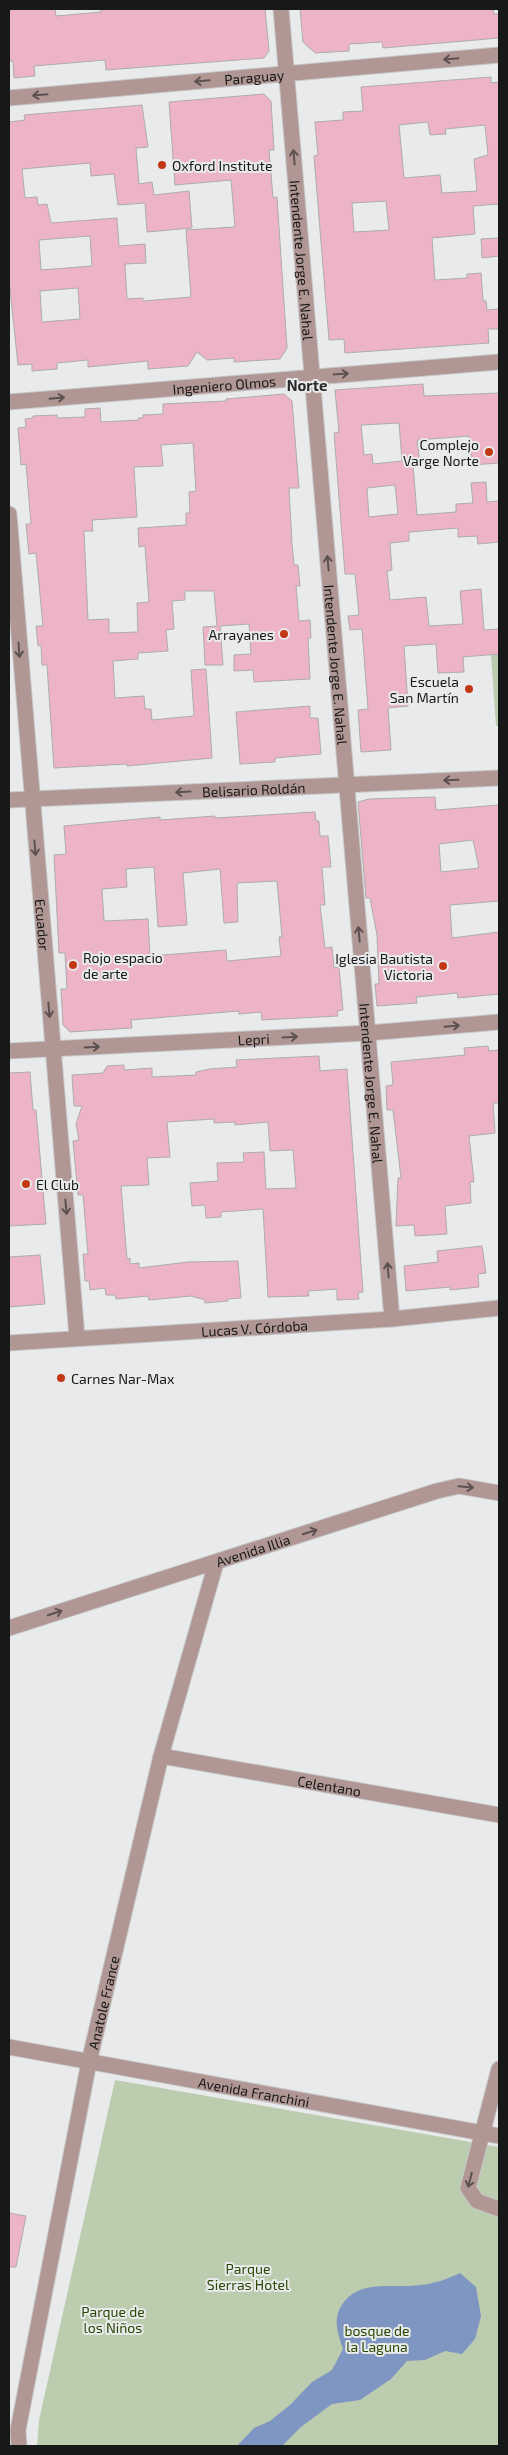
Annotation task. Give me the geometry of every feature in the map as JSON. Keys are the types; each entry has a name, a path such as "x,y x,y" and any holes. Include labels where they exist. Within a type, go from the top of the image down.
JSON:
{"street":[{"name":"Intendente Jorge E. Nahal","path":"281,9 392,1319"},
{"name":"Paraguay","path":"9,98 499,55"},
{"name":"Ingeniero Olmos","path":"9,402 499,362"},
{"name":"Ecuador","path":"9,514 31,799 77,1337"},
{"name":"Belisario Roldán","path":"9,800 499,778"},
{"name":"Lepri","path":"9,1050 368,1033 499,1022"},
{"name":"Lucas V. Córdoba","path":"9,1343 77,1337 392,1319 499,1308"},
{"name":"Avenida Illia","path":"9,1628 436,1491 459,1486 499,1493"},
{"name":"Anatole France","path":"19,2446 14,2430 89,2062 161,1756 216,1563"},
{"name":"Celentano","path":"161,1756 499,1815"},
{"name":"Avenida Franchini","path":"9,2047 499,2136"},
{"path":"499,2069 468,2188 477,2201 499,2209"}],"green space":[{"path":"499,654 499,726 496,726 491,655"},
{"name":"Parque Sierras Hotel","path":"115,2080 499,2147 499,2446 37,2446 39,2420"}],"water":[{"path":"460,2273 476,2287 481,2316 475,2339 462,2354 445,2351 425,2360 407,2361 391,2379 360,2400 332,2404 301,2427 282,2446 237,2446 254,2428 270,2421 290,2405 312,2382 332,2370 343,2349 337,2324 338,2313 344,2302 351,2295 360,2290 379,2286 430,2284"}],"building":[{"path":"9,9 55,9 56,16 101,12 101,9 265,9 269,51 264,58 106,70 105,60 34,66 35,76 14,78 13,61 9,61"},
{"path":"300,9 493,9 494,14 499,14 499,38 383,48 382,42 349,44 349,51 315,53 303,42"},
{"path":"491,77 491,83 499,82 499,204 473,206 475,234 432,238 435,280 467,278 467,274 481,273 483,301 486,301 487,310 499,309 499,329 488,329 489,343 345,353 344,339 329,340 314,156 318,155 315,122 343,120 343,112 363,111 361,87","holes":["428,122 430,135 446,134 445,129 485,125 488,155 474,159 477,191 442,193 440,175 404,178 399,125","386,201 389,230 354,232 352,203"]},
{"path":"264,94 271,101 274,150 269,150 273,198 277,197 287,348 280,359 234,362 234,358 207,360 197,352 188,366 148,369 148,361 88,367 88,360 57,363 57,369 32,371 32,364 18,365 9,280 9,122 25,120 24,115 142,105 148,147 136,148 139,184 152,182 154,195 189,191 192,228 147,232 145,203 118,205 114,174 91,176 90,163 22,169 25,198 37,197 38,205 47,204 51,223 117,218 119,246 145,244 146,263 125,264 127,299 143,298 143,301 191,297 186,230 235,227 231,180 175,185 169,102","holes":["90,236 92,266 41,270 39,240","78,288 80,319 42,322 40,291"]},
{"path":"499,238 499,256 482,258 481,239"},
{"path":"423,384 424,396 499,393 499,463 472,465 469,436 417,440 420,463 413,464 417,515 456,512 456,504 473,503 471,483 486,482 487,502 499,501 499,542 478,544 477,536 458,537 458,528 409,532 409,541 390,543 392,570 387,571 390,600 426,597 429,626 463,624 460,591 481,589 484,630 499,629 499,654 463,657 464,672 438,673 436,644 404,646 408,706 388,708 391,750 361,752 358,710 368,709 362,629 350,630 348,616 359,615 355,574 345,574 334,433 339,432 335,390","holes":["399,423 402,461 373,464 372,454 364,455 361,425","395,485 398,514 369,517 367,488"]},
{"path":"284,394 292,401 299,488 289,488 292,544 294,565 298,565 300,586 296,586 299,621 310,620 311,638 308,638 310,679 254,682 253,670 234,671 234,655 251,654 249,624 220,626 223,665 205,665 203,627 217,626 214,591 185,591 185,600 172,601 174,629 166,630 168,651 138,653 138,659 113,661 115,698 144,696 145,709 151,709 152,720 194,716 191,670 206,669 212,758 127,766 127,764 54,768 47,665 42,665 41,645 38,646 36,626 43,626 36,553 29,554 26,524 31,524 26,464 21,465 18,428 26,427 25,419 33,418 33,416 57,415 57,418 85,417 85,409 100,408 101,422 139,420 138,418 143,418 143,415 163,414 163,404 226,401 226,399","holes":["193,443 196,491 189,492 190,513 186,513 186,525 138,528 139,547 145,546 149,602 137,603 138,632 109,633 109,619 88,620 84,531 93,531 92,520 137,517 134,467 163,466 161,445"]},
{"path":"310,706 310,718 318,718 321,754 275,758 275,762 240,764 236,712"},
{"path":"435,797 436,810 499,805 499,901 450,905 452,938 499,932 499,994 458,998 457,993 416,997 417,1003 377,1006 375,984 379,984 377,935 370,898 366,898 358,802 369,799","holes":["473,840 479,868 441,872 439,844"]},
{"path":"315,812 316,821 319,821 320,836 328,836 331,867 322,867 325,905 320,905 325,948 332,947 334,968 339,967 343,1010 337,1011 338,1016 262,1020 261,1012 239,1014 239,1011 131,1020 132,1028 70,1032 63,1025 61,989 67,989 65,953 59,953 54,855 66,854 64,826 160,817 160,820 215,816 215,818","holes":["154,867 158,927 187,925 183,873 220,869 224,923 238,922 237,883 277,881 282,937 279,937 281,956 227,961 226,950 150,956 148,919 104,921 102,889 127,887 126,869"]},
{"path":"488,1046 489,1051 499,1050 499,1103 493,1103 495,1133 469,1136 474,1182 470,1182 471,1203 445,1206 447,1234 415,1236 414,1225 396,1226 398,1178 401,1178 393,1110 387,1110 386,1086 393,1085 391,1062 465,1055 464,1048"},
{"path":"319,1056 320,1071 347,1069 363,1292 358,1293 359,1299 337,1300 337,1289 308,1291 309,1296 268,1297 263,1209 221,1212 221,1217 206,1218 205,1205 192,1206 190,1183 218,1181 217,1163 244,1162 243,1153 264,1152 266,1189 296,1188 293,1150 270,1151 268,1122 235,1125 235,1122 214,1123 214,1119 167,1122 170,1157 147,1158 149,1185 121,1186 127,1259 130,1258 130,1264 139,1263 139,1268 188,1262 238,1261 241,1298 205,1303 205,1300 191,1296 149,1300 148,1296 116,1299 115,1295 106,1295 105,1288 90,1290 89,1281 85,1281 83,1254 88,1254 83,1195 78,1195 73,1141 79,1140 76,1124 82,1106 74,1106 72,1075 103,1073 107,1066 124,1065 124,1070 152,1068 152,1077 196,1075 196,1072 210,1069 237,1067 236,1060"},
{"name":"El Club","path":"30,1072 33,1110 36,1110 46,1224 9,1226 9,1073"},
{"path":"482,1246 486,1273 478,1274 479,1287 450,1290 450,1287 406,1291 404,1266 438,1262 437,1251"},
{"path":"40,1255 45,1304 9,1307 9,1257"},
{"path":"9,2213 26,2216 16,2267 9,2267"}],"place":[{"name":"Oxford Institute","path":"162,165"},
{"name":"Complejo Varge Norte","path":"489,452"},
{"name":"Arrayanes","path":"284,634"},
{"name":"Escuela San Martín","path":"469,689"},
{"name":"Rojo espacio de arte","path":"73,965"},
{"name":"Iglesia Bautista Victoria","path":"443,966"},
{"name":"El Club","path":"26,1184"},
{"name":"Carnes Nar-Max","path":"61,1378"}],"district":[{"name":"Norte","path":"307,385"}],"park label":[{"name":"Parque de los Niños","path":"113,2320"},
{"name":"bosque de la Laguna","path":"377,2338"}]}
